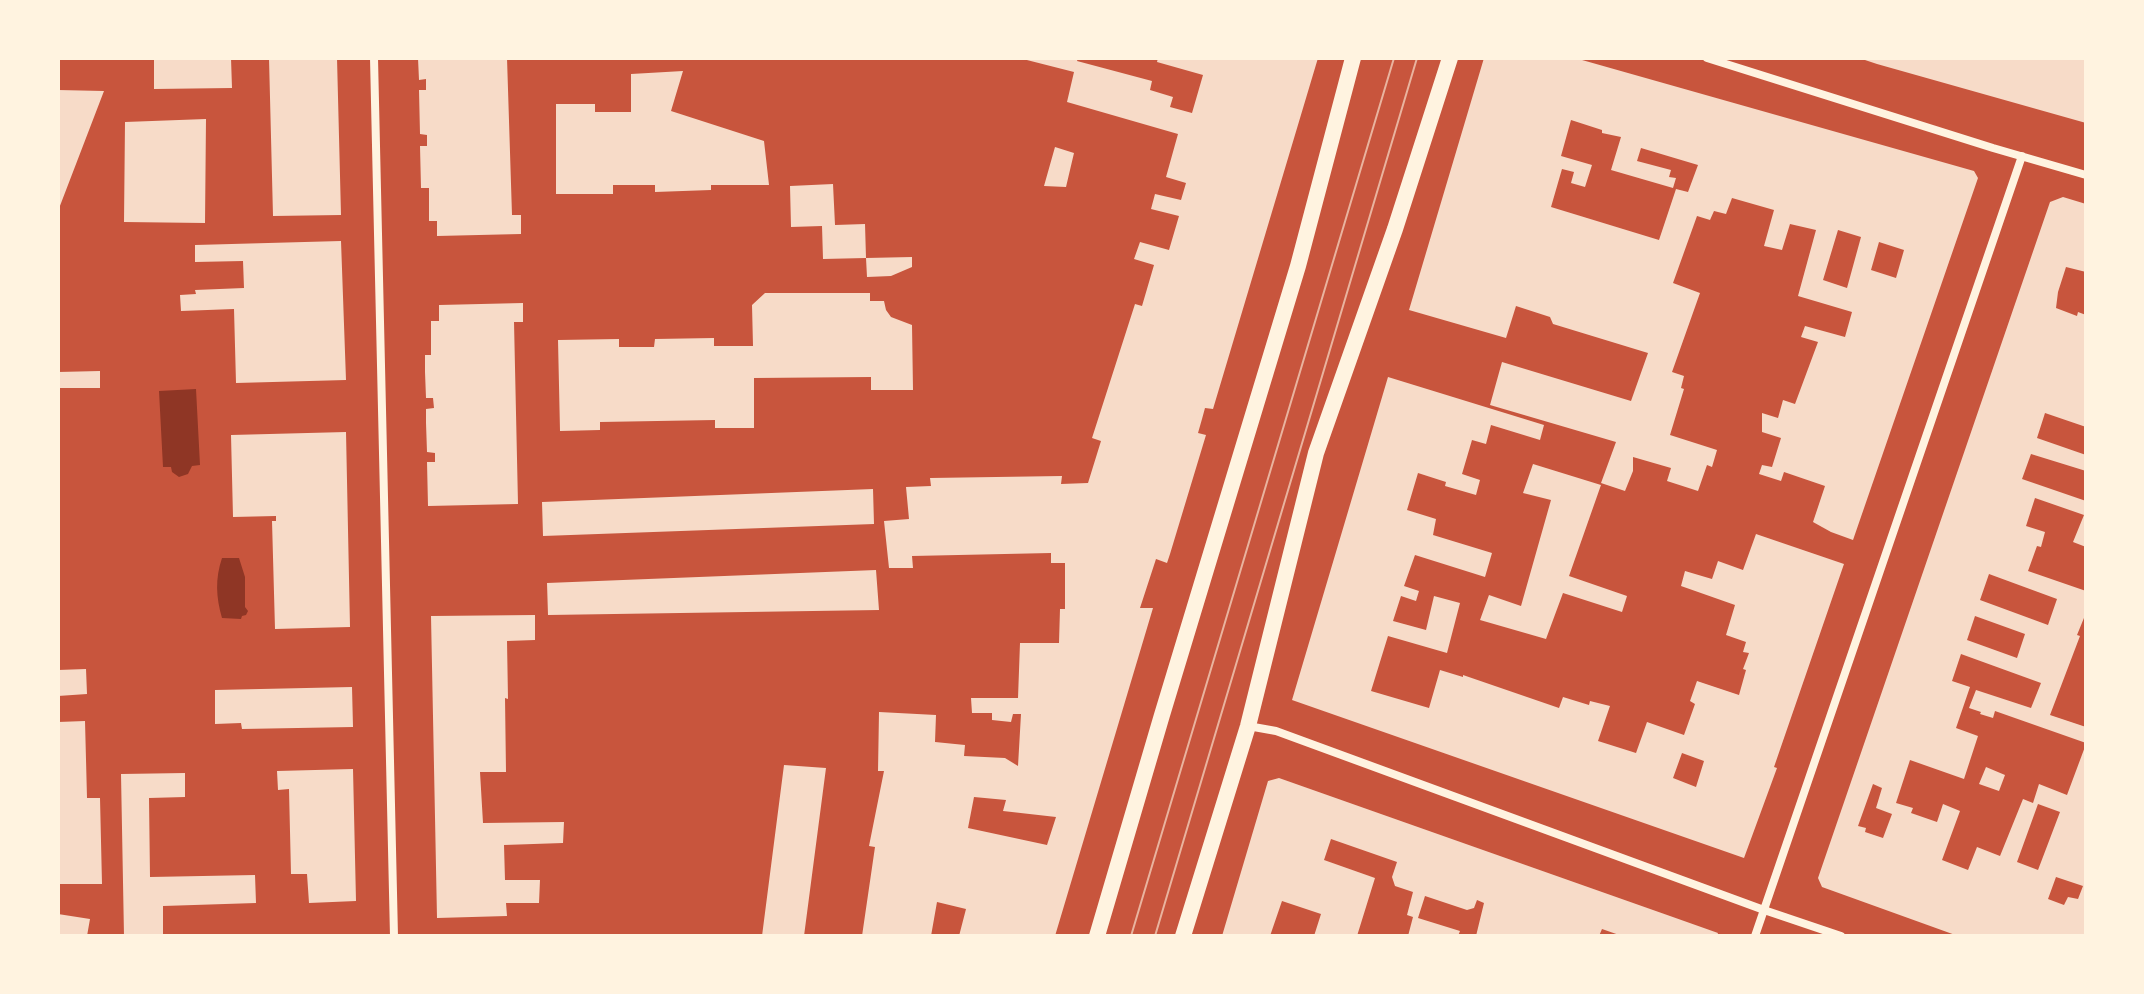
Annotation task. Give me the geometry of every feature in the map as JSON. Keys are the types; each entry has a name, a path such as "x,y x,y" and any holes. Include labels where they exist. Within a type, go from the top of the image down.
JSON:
{"main road":[{"path":"1097,936 1298,266 1353,58"},
{"path":"1183,936 1248,726 1316,453 1395,229 1450,58"}],"street":[{"path":"374,58 394,936"},
{"path":"1707,58 2086,175"},
{"path":"1755,936 2022,156"},
{"path":"1248,726 1276,731 1841,936"}],"shaded area":[{"path":"196,389 200,465 192,466 188,474 179,477 171,467 163,467 159,391"},
{"path":"222,558 239,558 245,577 245,607 248,611 241,619 222,618 217,588"}],"building":[{"path":"154,58 231,58 232,88 154,89"},
{"path":"269,58 337,58 341,215 273,216"},
{"path":"418,58 507,58 512,215 521,215 521,234 437,236 437,221 429,221 429,188 421,188 420,146 427,146 427,135 420,134 419,90 426,90 426,79 419,80"},
{"path":"1019,58 1078,58 1077,61 1152,81 1150,90 1173,97 1170,107 1192,113 1203,75 1157,62 1158,58 1318,58 1213,409 1205,408 1198,433 1206,435 1170,554 1167,563 1156,559 1140,608 1153,608 1055,936 959,936 966,909 937,902 931,936 862,936 875,847 869,846 884,771 878,771 879,712 936,715 935,742 965,745 964,756 1005,758 1018,766 1021,714 1013,714 1011,722 992,720 992,713 972,713 971,698 1018,698 1020,643 1059,643 1060,609 1065,609 1065,563 1051,563 1051,553 912,556 913,568 889,568 884,521 909,519 906,487 931,486 930,478 1062,476 1061,484 1088,483 1101,441 1092,438 1135,304 1142,306 1154,265 1134,259 1140,242 1169,250 1179,216 1151,209 1155,194 1181,200 1186,183 1166,177 1178,134 1067,102 1074,72","holes":["974,797 1006,800 1003,811 1056,817 1047,845 968,828"]},
{"path":"1484,58 1575,58 1974,171 1978,178 1853,540 1813,522 1825,486 1784,472 1781,481 1759,474 1762,465 1772,467 1781,438 1762,432 1762,413 1778,418 1783,400 1795,404 1818,342 1801,337 1805,326 1845,337 1852,312 1798,296 1816,230 1790,224 1782,250 1764,246 1774,210 1732,198 1726,214 1714,211 1710,220 1697,216 1673,283 1700,293 1672,372 1684,376 1681,388 1684,389 1670,435 1717,450 1712,467 1707,465 1698,491 1667,481 1671,468 1633,457 1633,471 1625,491 1601,483 1616,442 1490,405 1502,362 1631,401 1648,353 1553,324 1550,317 1516,306 1506,338 1409,310","holes":["1571,120 1621,137 1611,170 1673,188 1676,178 1669,177 1671,170 1637,161 1641,148 1698,165 1688,192 1676,189 1659,240 1551,207 1562,169 1574,172 1571,183 1585,187 1592,165 1561,156","1838,230 1861,237 1847,288 1823,280","1879,242 1904,250 1896,278 1871,270"]},
{"path":"1859,58 2086,58 2086,123 1877,64"},
{"path":"683,71 671,111 764,141 769,185 711,185 711,190 655,192 655,185 613,185 613,194 556,194 556,104 595,104 595,112 631,112 631,74"},
{"path":"58,90 104,91 58,211"},
{"path":"206,119 205,223 124,222 125,122"},
{"path":"1055,147 1074,153 1066,187 1044,186"},
{"path":"833,184 835,225 865,224 866,258 823,259 822,226 791,227 790,186"},
{"path":"2063,197 2086,204 2086,272 2066,267 2056,308 2077,316 2078,312 2086,315 2086,427 2045,413 2037,438 2086,455 2086,471 2031,454 2022,479 2086,501 2086,547 2073,542 2084,515 2035,498 2026,526 2045,532 2028,571 2086,591 2086,613 2077,635 2080,636 2050,715 2086,727 2086,743 1995,711 1993,718 1969,708 1976,690 2031,708 2041,683 1961,654 1952,681 1970,687 1956,728 1978,736 1964,779 1910,760 1896,803 1913,808 1911,813 1937,822 1943,804 1960,811 1942,860 1968,870 1977,847 2000,856 2023,799 2033,803 2039,784 2067,795 2086,744 2086,934 1958,936 1822,887 1818,878 2050,202","holes":["1989,574 2057,599 2048,625 1980,600","1975,616 2025,634 2017,658 1967,640","1873,784 1882,788 1876,808 1892,814 1883,838 1858,826","2038,804 2060,812 2038,870 2017,862","2056,877 2083,886 2078,899 2068,897 2064,905 2048,899"]},
{"path":"341,241 346,380 236,383 234,309 181,311 180,295 196,294 195,290 244,288 243,261 195,262 195,245"},
{"path":"912,257 912,267 891,276 867,277 866,258"},
{"path":"765,293 870,293 870,301 884,301 891,317 912,325 913,390 871,390 871,377 754,378 754,428 715,428 715,420 600,422 600,430 560,431 558,340 619,339 619,347 654,347 655,339 714,338 714,346 753,346 752,305"},
{"path":"523,303 523,322 514,322 518,504 428,506 427,462 435,462 435,453 427,452 426,423 426,409 434,408 433,398 426,398 425,372 425,355 431,355 431,321 439,321 439,305"},
{"path":"100,371 100,388 58,388 58,372"},
{"path":"1388,377 1544,425 1540,440 1491,425 1486,444 1472,440 1462,474 1480,480 1476,495 1445,486 1446,482 1418,473 1407,510 1436,519 1433,535 1492,553 1485,577 1415,555 1404,586 1419,591 1416,601 1401,596 1393,621 1426,630 1434,596 1460,603 1447,653 1388,636 1371,691 1429,708 1440,670 1559,708 1563,697 1589,705 1590,701 1610,706 1598,741 1636,753 1647,722 1684,735 1695,704 1690,701 1697,681 1739,695 1746,670 1743,669 1749,653 1743,652 1746,642 1726,635 1735,605 1681,586 1685,571 1712,579 1718,561 1743,570 1756,534 1844,564 1744,858 1292,700","holes":["1682,753 1704,761 1696,787 1673,778"]},
{"path":"346,432 350,627 275,629 272,521 276,521 276,516 233,517 231,435"},
{"path":"1533,464 1601,485 1569,576 1627,596 1622,612 1563,593 1546,639 1480,620 1489,595 1521,606 1551,500 1523,493"},
{"path":"873,489 874,524 543,536 542,502"},
{"path":"876,570 879,610 548,615 547,583"},
{"path":"535,615 535,640 507,641 506,772 480,772 483,823 564,822 563,843 504,845 505,880 540,880 539,903 506,903 507,916 437,918 431,616"},
{"path":"86,669 87,694 58,696 58,670"},
{"path":"352,687 353,727 242,729 241,723 215,724 215,690"},
{"path":"85,721 87,798 100,798 102,884 58,884 58,722"},
{"path":"784,765 826,768 804,936 762,936"},
{"path":"1986,767 2005,775 1999,791 1979,784"},
{"path":"353,769 356,901 309,903 307,874 291,874 289,789 278,790 277,771"},
{"path":"185,773 185,797 149,798 150,877 255,875 256,903 163,906 163,936 124,936 121,774"},
{"path":"1279,778 1718,933 1717,936 1622,936 1602,929 1599,936 1476,936 1484,903 1477,900 1474,908 1467,910 1425,896 1418,918 1460,931 1458,936 1408,936 1413,917 1407,915 1413,892 1395,886 1392,877 1397,862 1331,839 1324,860 1375,878 1357,936 1314,936 1321,914 1282,901 1270,936 1222,936 1268,781"},
{"path":"58,914 90,919 87,936 58,936"}],"tram line":[{"path":"1131,936 1394,58"},
{"path":"1155,936 1417,58"}]}
